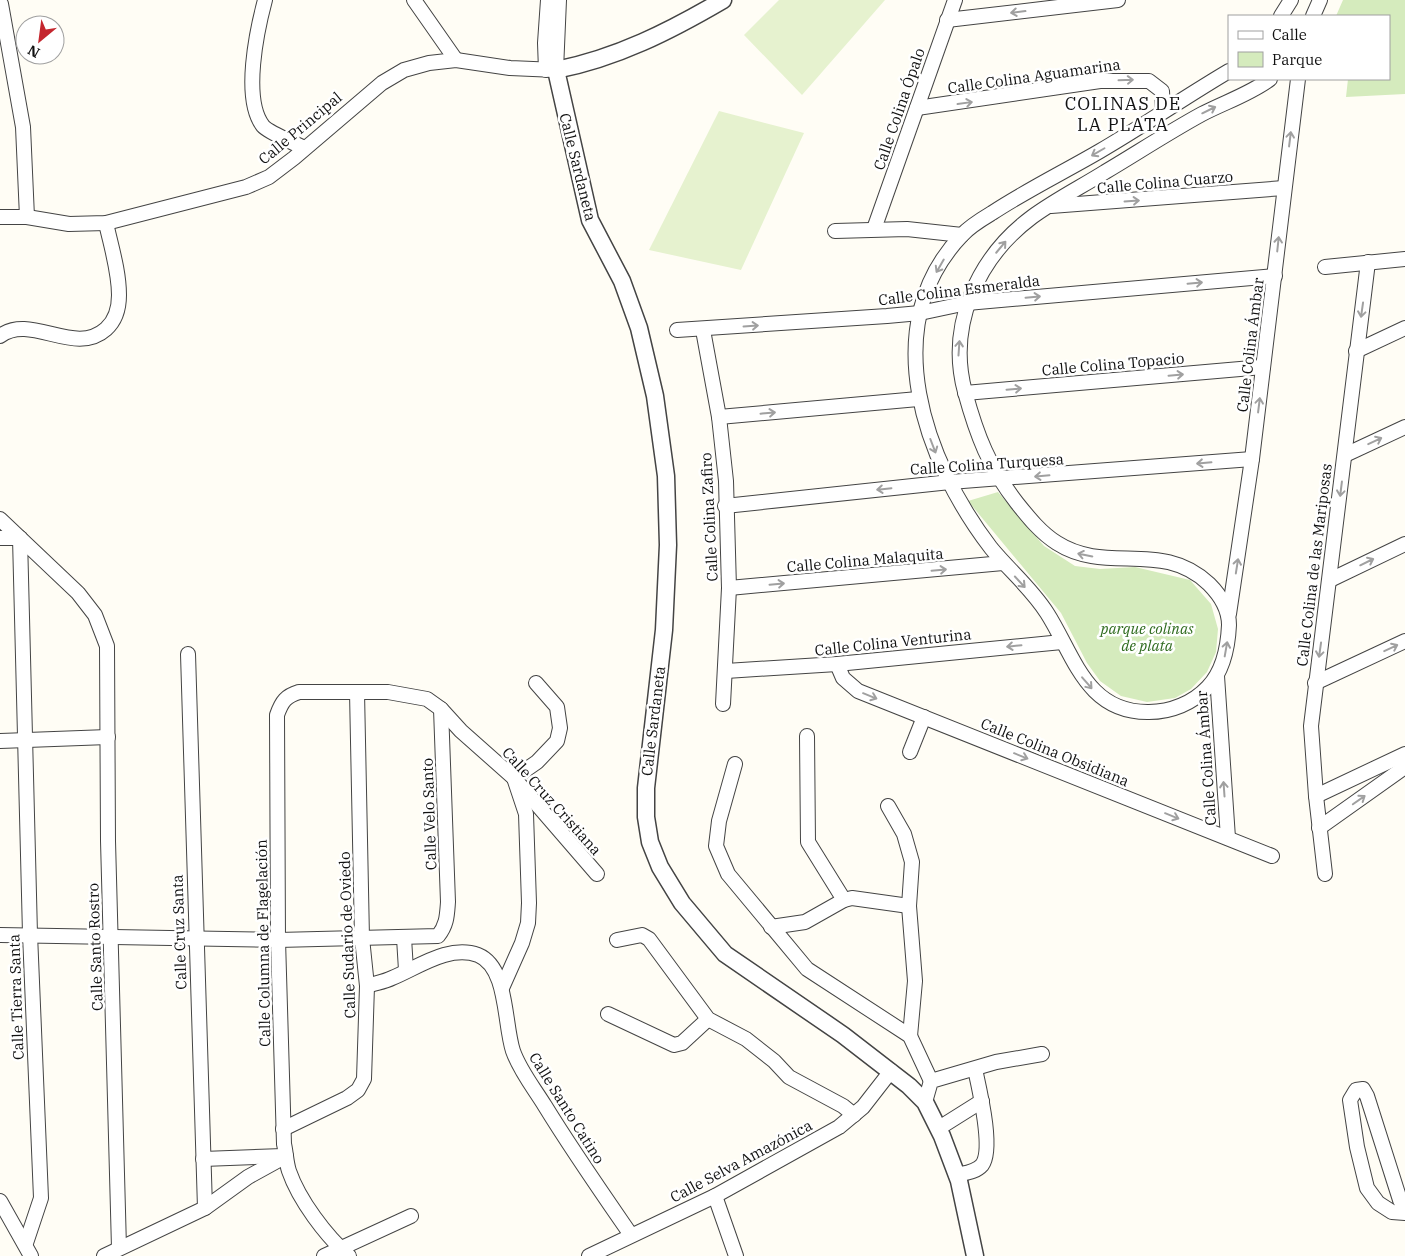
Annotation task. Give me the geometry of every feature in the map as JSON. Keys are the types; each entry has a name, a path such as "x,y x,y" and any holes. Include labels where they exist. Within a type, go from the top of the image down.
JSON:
{"street":[{"path":"265,0 256,36 252,102 263,126 304,148"},
{"path":"414,0 456,60"},
{"path":"548,0 545,43 551,70"},
{"path":"551,70 560,0"},
{"path":"551,70 580,65 630,49 674,29 723,0"},
{"name":"Calle Colina Ópalo","path":"874,229 955,0"},
{"path":"947,20 1118,0"},
{"path":"1283,15 1291,0"},
{"path":"1313,15 1320,0"},
{"path":"4,3 23,127 27,216"},
{"name":"Calle Principal","path":"0,217 27,216 69,224 106,223 246,187 269,177 382,83 404,70 428,63 456,60 510,68 551,70"},
{"name":"Calle Sardaneta","path":"551,70 590,220 622,281 639,328 655,396 666,476 668,545 664,630 646,788 646,817 650,842 660,867 682,903 725,954 843,1035 891,1071 925,1102 957,1175 975,1256"},
{"path":"1217,676 1206,690 1180,706 1161,712 1140,713 1117,707 1102,698 1077,670 1046,611 1003,563 976,528 950,482 933,447 918,400 916,358 920,313 942,262 962,235 1005,204 1100,151 1163,110 1228,72"},
{"name":"Calle Colina Aguamarina","path":"917,108 1100,81 1139,79 1149,81 1162,91 1163,110"},
{"path":"1228,614 1218,593 1201,577 1182,565 1159,559 1102,558 1076,553 1056,542 1034,524 999,480 985,454 959,370 959,347 967,303 975,284 1009,238 1029,219 1160,138 1268,80"},
{"name":"Calle Colina Ámbar","path":"1228,838 1217,676 1226,652 1228,614 1252,459 1298,80"},
{"name":"Calle Colina Cuarzo","path":"1048,206 1284,188"},
{"path":"0,336 23,329 73,339 99,336 112,324 118,308 119,293 106,223"},
{"path":"836,231 874,229 932,230 962,235"},
{"path":"1325,267 1405,259"},
{"name":"Calle Colina de las Mariposas","path":"1325,874 1311,744 1315,683 1330,580 1368,262"},
{"name":"Calle Colina Esmeralda","path":"677,330 703,330 920,313 967,303 1275,276"},
{"path":"1356,351 1405,328"},
{"name":"Calle Colina Zafiro","path":"703,330 719,417 726,481 725,506 729,588 723,704"},
{"name":"Calle Colina Topacio","path":"966,393 1263,367"},
{"path":"719,417 918,400"},
{"path":"1345,455 1405,427"},
{"name":"Calle Colina Turquesa","path":"725,506 950,482 999,480 1252,459"},
{"name":"Calle Santo Rostro","path":"0,519 78,593 96,615 106,646 119,1248"},
{"path":"0,538 20,538"},
{"name":"Calle Tierra Santa","path":"20,538 30,934 41,1198 28,1250"},
{"path":"1330,580 1405,544"},
{"name":"Calle Colina Malaquita","path":"729,588 1003,563"},
{"path":"1315,683 1405,641"},
{"name":"Calle Colina Venturina","path":"726,671 837,664 1062,642"},
{"name":"Calle Cruz Santa","path":"188,654 195,939 205,1208"},
{"name":"Calle Colina Obsidiana","path":"837,664 842,678 852,688 1272,856"},
{"path":"502,988 522,944 528,923 526,814 514,778 537,762 557,741 560,728 557,707 536,683"},
{"name":"Calle Cruz Cristiana","path":"277,715 281,702 288,696 299,692 388,692 412,695 427,700 441,708 461,731 514,778 597,874"},
{"name":"Calle Sudario de Oviedo","path":"284,1129 346,1098 358,1090 364,1079 367,986 362,938 357,692"},
{"name":"Calle Velo Santo","path":"404,938 438,936 444,929 447,919 441,708"},
{"name":"Calle Columna de Flagelación","path":"277,715 278,940 286,1156 289,1171 326,1234 345,1252"},
{"path":"910,752 924,717"},
{"path":"807,736 808,842 844,900"},
{"path":"0,741 108,737"},
{"path":"1316,796 1405,754"},
{"path":"734,764 719,820 716,846 728,874 771,927 818,978 910,1036"},
{"path":"1319,828 1405,767"},
{"path":"888,806 904,834 912,862 909,906 915,973 910,1036 931,1081 925,1102"},
{"path":"771,927 805,922 821,915 844,900 867,899 909,906"},
{"path":"0,935 30,934 278,940 404,938 406,970"},
{"path":"617,940 642,935 649,939 708,1018 746,1039 774,1061 789,1077 843,1106 858,1111"},
{"path":"367,986 393,978 406,970 446,955 468,953 479,956 488,963 495,971 502,988"},
{"name":"Calle Santo Catino","path":"502,988 506,1024 514,1051 525,1075 632,1235"},
{"path":"608,1014 674,1045 682,1042 708,1018"},
{"path":"931,1081 996,1062 1042,1054"},
{"path":"957,1175 976,1170 983,1163 986,1152 982,1101 975,1069"},
{"name":"Calle Selva Amazónica","path":"593,1255 715,1196 839,1127 858,1111 891,1071"},
{"path":"1356,1090 1363,1090 1367,1096 1405,1211 1392,1212 1378,1203 1367,1188 1357,1147 1350,1100 1356,1090"},
{"path":"938,1128 982,1101"},
{"path":"104,1256 205,1208 248,1177 286,1156"},
{"path":"203,1159 286,1156"},
{"path":"715,1196 736,1256"},
{"path":"0,1202 28,1250"},
{"path":"324,1256 345,1252 411,1216"}],"green space":[{"path":"779,0 885,0 802,95 744,35"},
{"path":"1343,0 1405,0 1405,94 1346,97 1348,80 1390,80 1390,15 1336,15"},
{"path":"719,111 804,133 741,270 649,250"},
{"name":"parque colinas de plata","path":"998,492 1044,546 1075,566 1100,569 1135,567 1190,580 1211,604 1218,629 1216,652 1207,672 1191,689 1175,698 1147,702 1121,696 1100,681 1087,663 1061,613 968,501"}],"district":[{"name":"COLINAS DE LA PLATA","path":"1123,113"}]}
